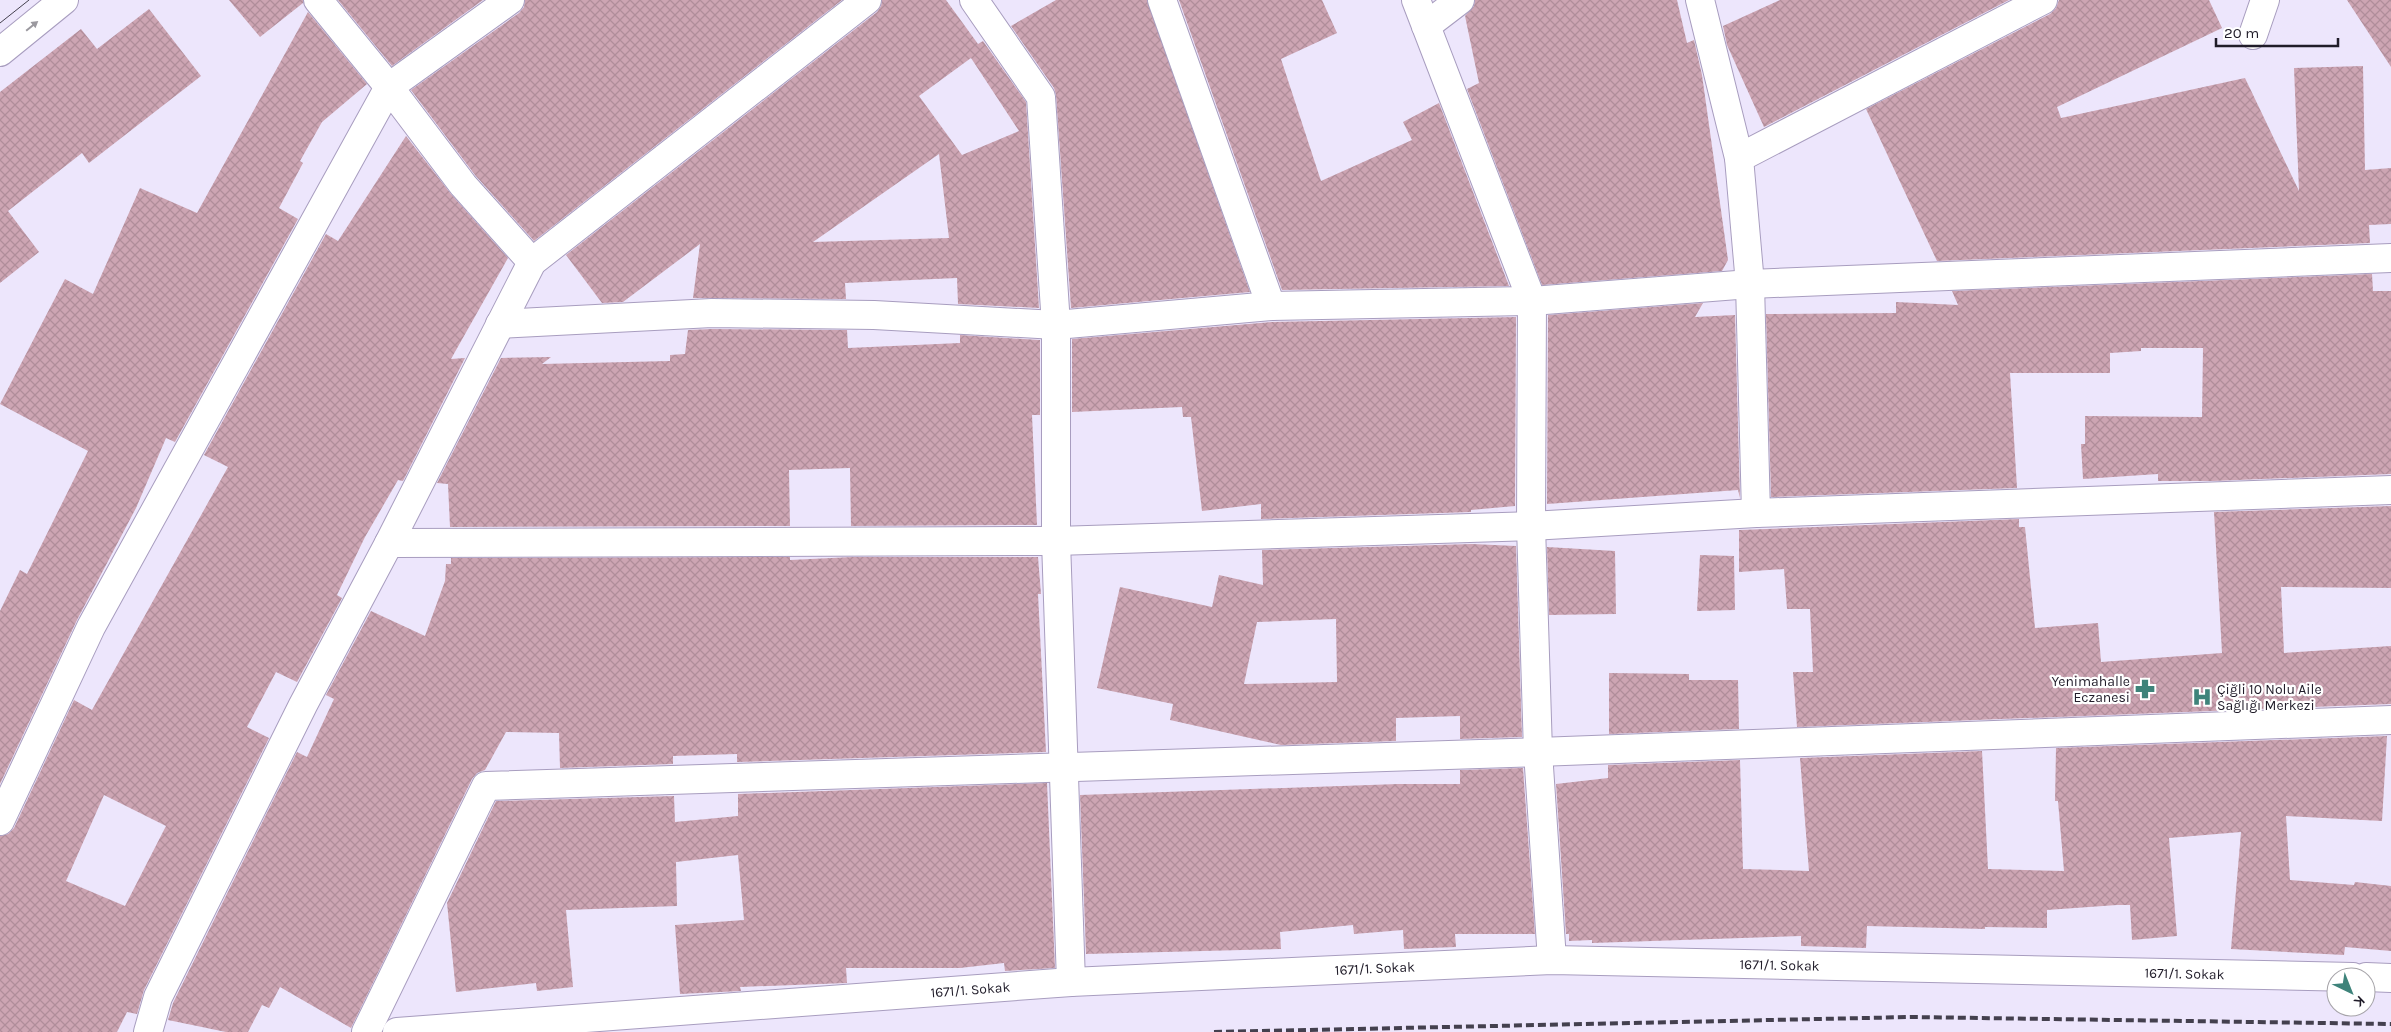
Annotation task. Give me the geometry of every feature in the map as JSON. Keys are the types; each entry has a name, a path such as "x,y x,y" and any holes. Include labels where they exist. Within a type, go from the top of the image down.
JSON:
{"street":[{"path":"0,52 64,0"},
{"path":"318,0 389,87 464,185 532,262"},
{"path":"0,822 91,626 389,87 510,0"},
{"path":"148,1032 158,997 303,705 389,543 532,262 867,0"},
{"path":"974,0 1041,97 1056,325 1056,541 1071,982"},
{"path":"1162,0 1271,306"},
{"path":"1416,0 1532,301 1531,526 1538,752 1552,960"},
{"path":"1426,26 1460,0"},
{"path":"1700,0 1739,158 1750,284 1756,513"},
{"path":"1739,158 2043,0"},
{"path":"2253,35 2265,0"},
{"path":"500,324 722,313 874,315 1056,325 1271,306 1532,301 1750,284 2391,258"},
{"path":"389,543 1056,541 1531,526 1756,513 2391,490"},
{"path":"366,1032 486,786 1065,769 2391,720"},
{"name":"1671/1. Sokak","path":"398,1032 1071,982 1552,960 2326,976"},
{"path":"2376,977 2391,978"}],"building":[{"path":"229,0 303,0 303,3 260,37"},
{"path":"338,0 483,0 392,66"},
{"path":"525,0 842,0 534,241 475,175 411,90 519,13 524,7"},
{"path":"882,0 946,0 978,44 983,41 1026,102 1039,308 958,304 957,278 845,283 846,299 693,298 700,244 623,302 602,303 566,255 877,12","holes":["971,58 1019,131 962,155 919,96","939,154 949,238 813,242"]},
{"path":"1056,0 1147,0 1250,292 1071,308 1056,95 1054,88 1011,26"},
{"path":"1179,0 1322,0 1337,33 1281,59 1321,181 1412,140 1403,122 1439,103 1509,286 1282,290"},
{"path":"1475,0 1677,0 1687,43 1694,40 1702,75 1728,260 1722,271 1542,285 1467,89 1479,83 1465,16 1474,6"},
{"path":"1780,0 2009,0 1764,127 1727,45 1723,26"},
{"path":"2059,0 2209,0 2222,28 2057,107 2061,118 2245,78 2299,191 2294,68 2363,66 2365,170 2391,168 2391,224 2369,225 2370,243 1937,261 1866,109 2050,14 2056,8"},
{"path":"2347,0 2391,0 2391,67"},
{"path":"149,9 201,76 89,163 82,153 8,211 39,252 0,283 0,92 81,29 97,49"},
{"path":"308,12 367,84 322,122 300,161 303,163 279,208 298,219 175,442 166,438 136,508 77,620 0,784 0,611 20,570 27,574 88,451 0,404 65,279 93,294 140,188 197,213"},
{"path":"406,136 451,194 508,258 451,359 465,358 403,481 398,480 365,537 337,595 342,598 297,682 276,672 247,727 269,738 144,990 137,1014 127,1012 117,1032 0,1032 0,836 8,834 14,828 74,700 92,710 228,467 204,455 326,234 338,241","holes":["104,795 166,826 125,906 66,881"]},
{"path":"2372,274 2373,291 2391,291 2391,474 2213,481 2158,481 2158,474 2083,479 2081,444 2085,444 2085,416 2202,417 2203,348 2141,348 2141,351 2110,353 2110,373 2010,373 2017,488 1771,497 1766,314 1896,313 1896,302 1958,305 1952,291"},
{"path":"1703,303 1695,317 1735,315 1740,498 1738,490 1547,504 1548,315"},
{"path":"1516,317 1515,506 1471,510 1471,512 1261,519 1261,504 1202,511 1191,417 1183,417 1182,407 1072,412 1072,339 1272,322"},
{"path":"688,330 847,330 848,348 960,343 960,335 1040,340 1040,415 1032,415 1037,525 851,526 850,468 789,470 790,526 450,527 448,484 437,483 501,358 551,357 542,364 670,361 670,355 685,354"},
{"path":"2391,506 2391,588 2281,587 2284,653 2391,646 2391,704 1797,727 1793,672 1813,672 1810,609 1787,609 1784,569 1739,572 1739,530 2019,519 2019,527 2025,527 2035,628 2098,623 2101,662 2222,653 2214,512"},
{"path":"1472,544 1516,546 1522,737 1460,739 1460,716 1396,718 1396,741 1281,745 1170,720 1173,704 1097,688 1120,587 1212,607 1219,575 1263,585 1262,550","holes":["1336,619 1337,682 1244,684 1257,622"]},
{"path":"1547,547 1615,551 1616,614 1549,615"},
{"path":"1700,555 1734,556 1735,610 1697,611"},
{"path":"790,557 790,560 852,557 1038,557 1041,594 1038,594 1046,752 737,762 737,754 673,756 673,764 560,768 559,733 506,732 485,770 477,773 472,779 351,1028 280,987 269,1008 262,1005 248,1032 226,1032 168,1020 173,1003 297,752 307,757 334,699 326,695 371,611 425,636 445,581 446,564 451,564 451,558"},
{"path":"1609,673 1689,674 1689,680 1738,680 1739,729 1609,734"},
{"path":"2387,736 2382,821 2286,816 2290,880 2354,885 2355,882 2391,886 2391,951 2345,947 2344,955 2231,949 2241,832 2169,838 2177,936 2132,940 2130,905 2047,910 2047,928 1985,927 1985,929 1867,926 1866,948 1801,946 1801,936 1592,943 1592,940 1569,941 1569,934 1566,934 1556,784 1608,778 1608,765 1740,760 1743,869 1809,871 1800,758 1982,751 1988,869 2064,871 2058,801 2055,801 2056,748"},
{"path":"1523,768 1535,934 1455,934 1456,947 1404,949 1403,930 1354,934 1353,925 1280,932 1281,949 1086,954 1080,795 1398,784 1460,784 1460,770"},
{"path":"1047,783 1055,968 1005,971 1004,963 960,968 846,968 847,983 740,987 741,991 680,994 675,925 744,920 738,855 676,862 677,906 566,910 573,987 537,991 536,983 456,992 447,903 496,801 674,796 675,822 738,816 738,794"}],"tram line":[{"path":"0,23 29,0"}],"railway":[{"path":"1214,1032 1911,1017 2391,1024"}],"place":[{"name":"Yenimahalle Eczanesi","path":"2145,689"},
{"name":"Çiğli 10 Nolu Aile Sağlığı Merkezi","path":"2202,697"}]}
